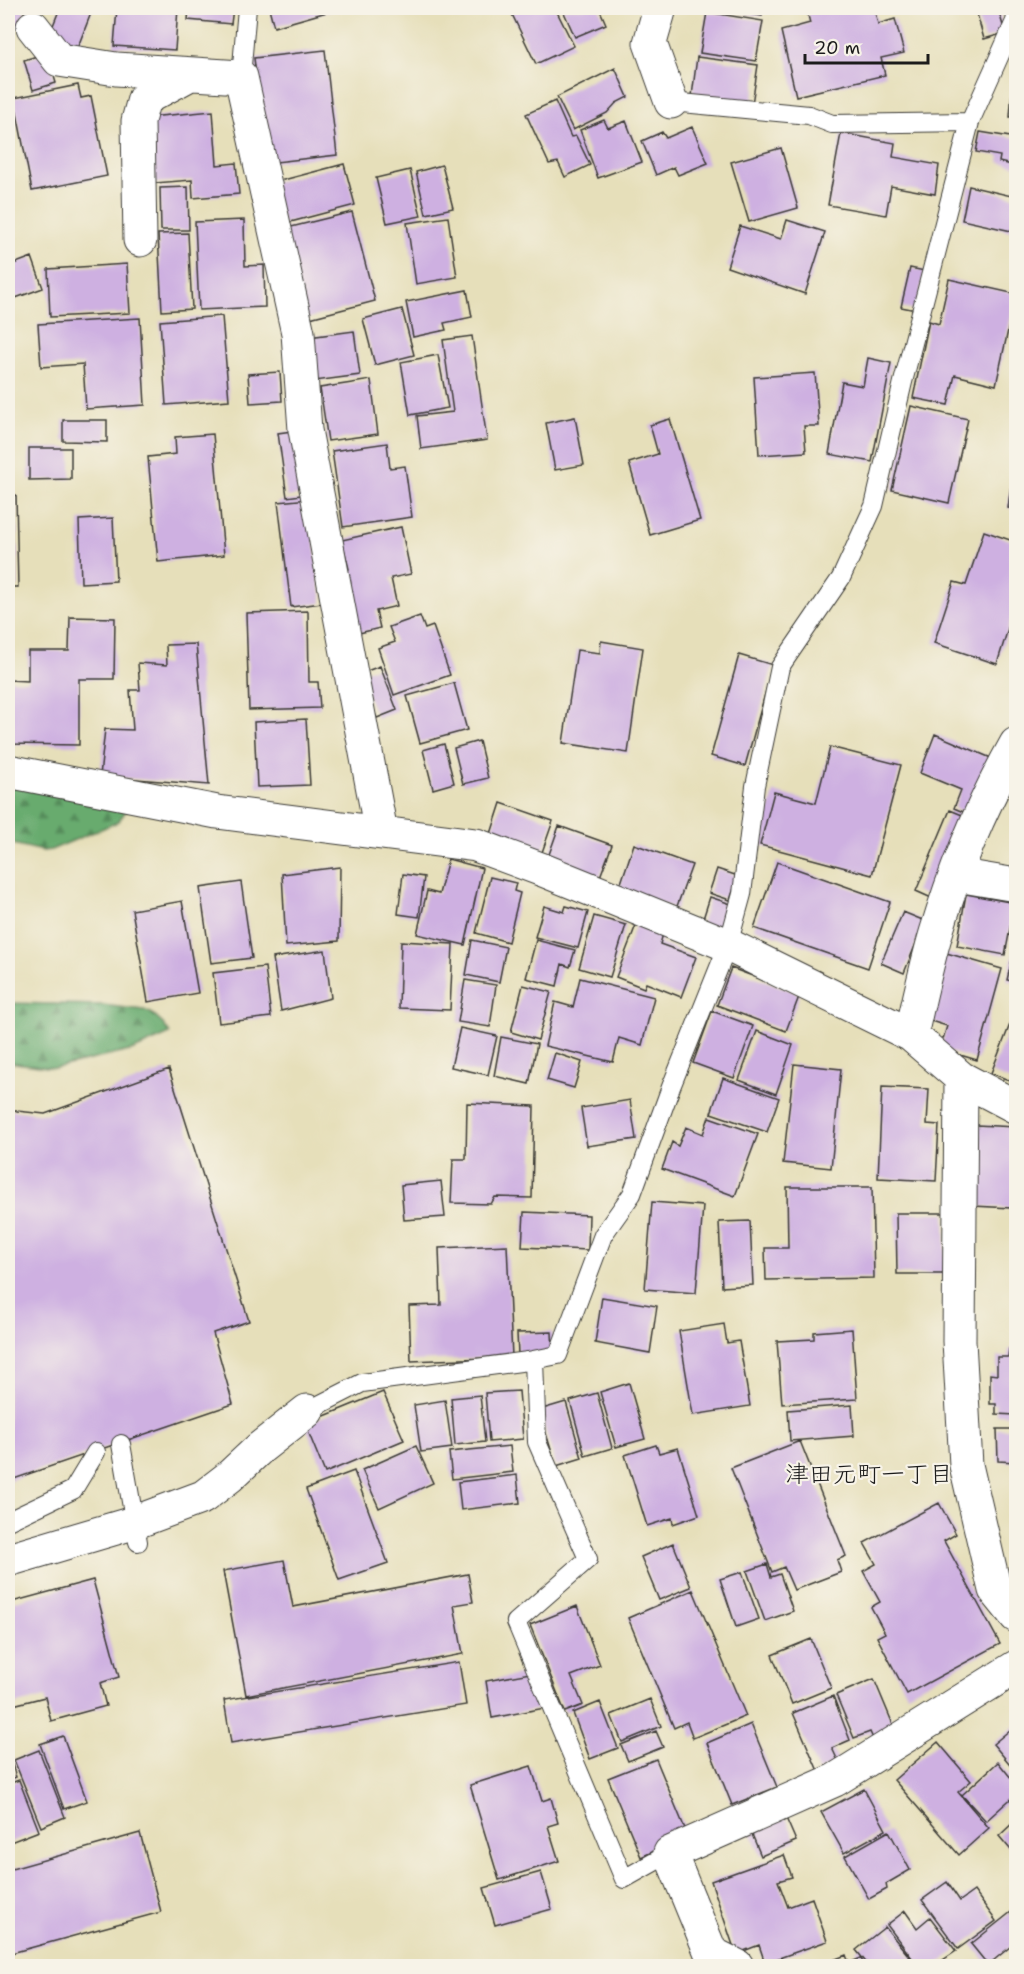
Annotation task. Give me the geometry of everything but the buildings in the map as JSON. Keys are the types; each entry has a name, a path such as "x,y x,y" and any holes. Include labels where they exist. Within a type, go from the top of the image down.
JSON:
{"street":[{"path":"660,8 650,43 671,102"},
{"path":"29,22 59,60 116,69 241,78 298,333 305,430 381,832"},
{"path":"140,240 138,121 144,99 190,74"},
{"path":"911,1035 936,933 957,874 995,782 1017,744"},
{"path":"8,771 217,812 476,845 728,945 911,1035 961,1078 1017,1107"},
{"path":"957,874 1017,885"},
{"path":"961,1078 959,1341 966,1465 995,1590 1017,1616"},
{"path":"8,1560 135,1532 203,1497 229,1478 261,1448 307,1411"},
{"path":"737,1966 711,1953 670,1853 835,1780 1017,1667"}],"lane":[{"path":"241,78 247,8"},
{"path":"307,1411 362,1383 558,1355 603,1235 632,1194 671,1087 728,945 742,894 755,786 780,667 841,578 874,506 903,382 970,122 1016,19 1014,8"},
{"path":"671,102 809,115 832,124 970,122"},
{"path":"534,1359 537,1442 588,1558 516,1622 624,1879 670,1853"},
{"path":"121,1444 135,1532"},
{"path":"8,1521 73,1490 96,1452"}],"green space":[{"path":"8,785 128,808 118,822 51,850 43,851 8,843"},
{"path":"8,1003 103,1005 144,1010 163,1024 170,1034 134,1050 55,1068 8,1062"}],"district":[{"name":"津田元町一丁目","path":"869,1474"}]}
